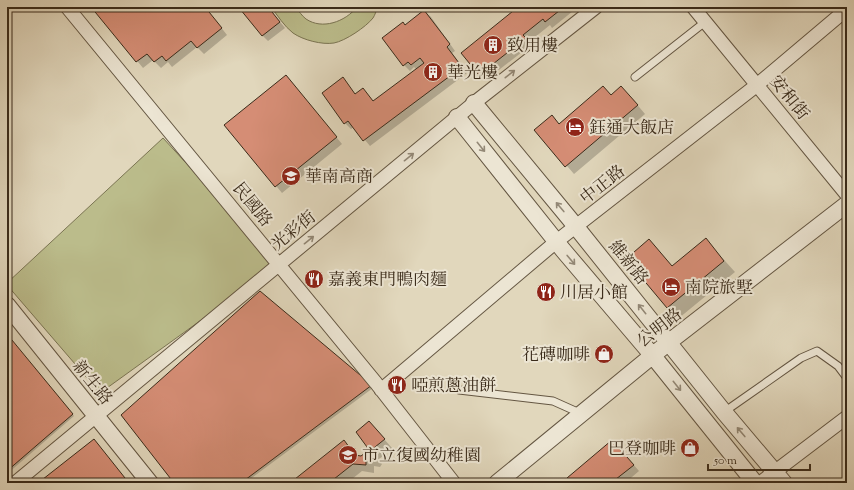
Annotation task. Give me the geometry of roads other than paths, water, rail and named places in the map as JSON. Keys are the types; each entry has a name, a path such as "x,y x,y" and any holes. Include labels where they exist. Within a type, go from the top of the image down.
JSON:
{"street":[{"name":"民國路","path":"67,7 279,264 454,483"},
{"name":"光彩街","path":"15,483 474,103 596,7"},
{"name":"安和街","path":"693,7 847,195"},
{"name":"中正路","path":"381,390 557,241 757,85 847,9"},
{"name":"維新路","path":"474,103 576,227 724,412 779,477"},
{"path":"457,117 755,483"},
{"name":"公明路","path":"497,483 669,342 847,204"},
{"name":"新生路","path":"7,305 150,483"},
{"path":"760,483 779,477 847,417"}],"lane":[{"path":"635,77 705,22"},
{"path":"724,412 801,358 817,351 838,366 847,378"},
{"path":"460,390 553,401 582,414"}],"place":[{"name":"致用樓","path":"493,45"},
{"name":"華光樓","path":"433,72"},
{"name":"鈺通大飯店","path":"575,127"},
{"name":"華南高商","path":"291,176"},
{"name":"嘉義東門鴨肉麵","path":"314,279"},
{"name":"南院旅墅","path":"671,287"},
{"name":"川居小館","path":"546,292"},
{"name":"花磚咖啡","path":"604,354"},
{"name":"啞煎蔥油餅","path":"397,385"},
{"name":"巴登咖啡","path":"690,448"},
{"name":"市立復國幼稚園","path":"348,455"}]}
